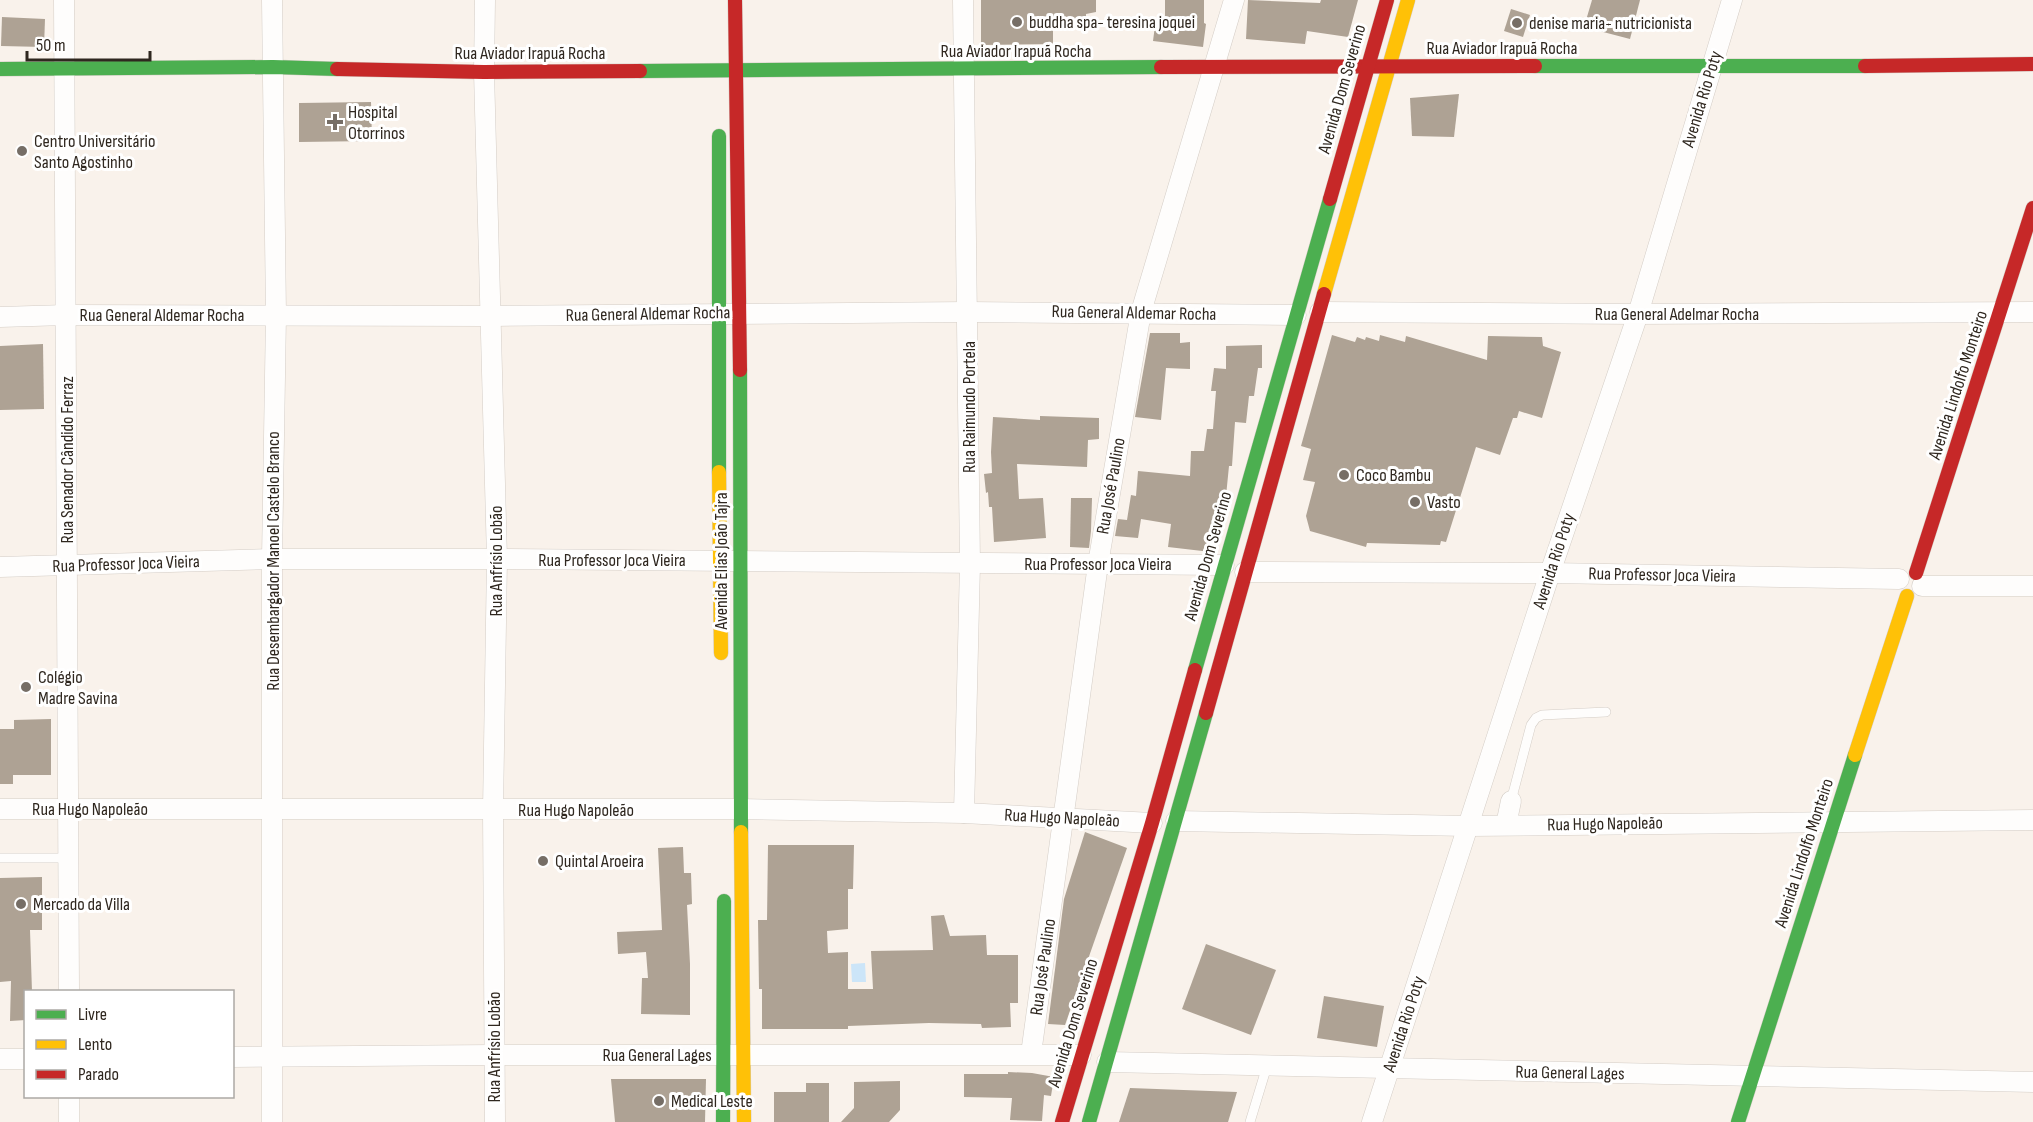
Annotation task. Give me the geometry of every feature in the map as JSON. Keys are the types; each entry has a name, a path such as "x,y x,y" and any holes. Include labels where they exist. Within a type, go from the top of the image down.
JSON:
{"street":[{"name":"Rua Senador Cândido Ferraz","path":"64,0 69,990"},
{"name":"Rua Desembargador Manoel Castelo Branco","path":"272,0 276,315 272,560 272,1122"},
{"name":"Rua Anfrísio Lobão","path":"485,0 484,72 497,559 493,810 495,1122"},
{"name":"Avenida Elias João Tajra","path":"721,667 729,561 740,313 735,0"},
{"name":"Rua Raimundo Portela","path":"963,0 970,564 964,813"},
{"name":"Rua José Paulino","path":"1031,1054 1098,564 1141,312 1234,0"},
{"name":"Avenida Dom Severino","path":"1062,1122 1152,823 1387,0"},
{"path":"1089,1122 1408,0"},
{"name":"Avenida Rio Poty","path":"1372,1122 1550,573 1638,314 1732,0"},
{"name":"Rua Aviador Irapuã Rocha","path":"0,69 273,67 484,72 2033,64"},
{"name":"Avenida Elias João Tajra","path":"719,117 718,313 729,561 728,809 743,1055 744,1122"},
{"name":"Avenida Lindolfo Monteiro","path":"1738,1122 1833,821 2001,312 2033,208"},
{"name":"Rua General Aldemar Rocha","path":"0,317 968,312 1296,315"},
{"name":"Rua General Adelmar Rocha","path":"1320,312 1638,314 2033,312"},
{"name":"Rua Professor Joca Vieira","path":"0,567 272,560 497,559 1224,565"},
{"name":"Rua Professor Joca Vieira","path":"1245,572 1550,573 2033,586"},
{"path":"1506,825 1511,801"},
{"name":"Rua Hugo Napoleão","path":"0,809 728,809 964,813 1152,823"},
{"name":"Rua Hugo Napoleão","path":"1176,821 1468,826 2033,820"},
{"path":"723,1122 724,891"},
{"name":"Rua General Lages","path":"234,1057 494,1054 1081,1055"},
{"path":"0,1059 24,1059"},
{"name":"Rua General Lages","path":"1107,1062 1753,1078 2033,1082"},
{"path":"69,1098 69,1122"}],"lane":[{"path":"1511,801 1531,725 1536,718 1542,715 1606,712"},
{"path":"0,858 68,858"},
{"path":"1250,1122 1267,1066"}],"water":[{"path":"865,963 866,982 852,982 851,964"}],"building":[{"name":"buddha spa- teresina joquei","path":"981,0 1096,0 1096,12 1086,14 1086,26 1053,28 1053,44 981,45"},
{"path":"1165,0 1204,0 1204,23 1206,24 1203,47 1153,41 1156,18 1165,19"},
{"path":"1248,0 1320,3 1321,0 1358,0 1348,37 1307,31 1305,44 1246,39"},
{"path":"1592,0 1640,0 1630,39 1584,27"},
{"name":"denise maria- nutricionista","path":"1511,9 1530,15 1523,37 1504,31"},
{"path":"2,17 45,19 44,47 1,46"},
{"path":"1459,94 1454,137 1412,136 1410,98"},
{"name":"Hospital Otorrinos","path":"371,102 372,141 299,142 299,103"},
{"path":"1150,333 1180,333 1180,343 1190,342 1190,369 1166,368 1161,420 1135,417"},
{"path":"1332,335 1355,342 1357,337 1379,341 1380,335 1405,342 1406,336 1487,360 1488,336 1542,337 1543,346 1561,352 1542,418 1519,411 1517,418 1513,418 1500,455 1476,447 1446,542 1441,541 1440,545 1367,543 1366,547 1310,531 1306,516 1315,482 1303,480 1311,449 1301,446"},
{"path":"43,344 44,409 0,410 0,346"},
{"path":"1262,345 1262,368 1258,368 1254,396 1249,396 1246,423 1235,422 1232,466 1229,466 1226,496 1220,496 1216,536 1211,552 1168,547 1171,524 1141,519 1138,538 1115,536 1118,519 1127,520 1131,495 1136,496 1138,471 1190,476 1191,451 1204,451 1207,429 1213,429 1216,391 1211,391 1214,368 1226,369 1226,346"},
{"path":"1040,416 1099,418 1099,439 1088,440 1087,467 1017,464 1019,499 1043,498 1046,538 994,542 992,507 989,507 984,474 992,473 993,417 1040,420"},
{"path":"1071,498 1092,498 1089,548 1070,547"},
{"path":"51,719 51,775 13,775 13,784 0,784 0,729 14,729 14,720"},
{"path":"1085,832 1127,848 1065,1025 1048,1024 1064,899"},
{"path":"768,845 854,845 853,889 848,889 848,929 827,931 828,953 848,952 848,989 873,989 871,951 933,950 931,916 944,915 950,936 986,935 987,955 1018,955 1018,1003 1010,1003 1011,1027 982,1028 981,1024 929,1023 848,1026 848,1029 762,1029 758,920 767,920"},
{"path":"683,847 684,873 691,873 692,904 687,905 690,1015 641,1014 642,978 648,978 646,952 618,954 617,932 662,930 658,848"},
{"path":"42,877 42,930 30,930 32,990 24,990 24,1020 10,1021 11,981 0,982 0,878"},
{"path":"1206,944 1276,970 1251,1035 1182,1009"},
{"path":"1324,996 1384,1006 1377,1047 1317,1038"},
{"path":"1008,1072 1054,1077 1051,1096 1044,1095 1042,1121 1010,1120 1012,1098 964,1097 964,1074 1008,1074"},
{"name":"Medical Leste","path":"611,1079 706,1079 705,1122 615,1122"},
{"path":"900,1081 900,1110 889,1122 841,1122 854,1108 854,1082"},
{"path":"806,1083 829,1083 829,1122 774,1122 774,1092 806,1092"},
{"path":"1130,1088 1237,1092 1228,1122 1119,1122"}],"traffic: fast":[{"path":"1535,66 1865,66"},
{"path":"0,69 273,67 337,69"},
{"path":"640,71 1161,67"},
{"path":"719,136 719,472"},
{"path":"1195,670 1330,199"},
{"path":"740,370 741,832"},
{"path":"1089,1122 1206,713"},
{"path":"1738,1122 1855,755"},
{"path":"723,1122 724,901"}],"traffic: slow":[{"path":"1324,294 1408,0"},
{"path":"719,472 721,653"},
{"path":"1855,755 1907,596"},
{"path":"741,832 744,1122"}],"traffic: jam":[{"path":"735,0 740,370"},
{"path":"1330,199 1387,0"},
{"path":"1865,66 2033,64"},
{"path":"1161,67 1535,66"},
{"path":"337,69 484,72 640,71"},
{"path":"1916,573 2033,208"},
{"path":"1206,713 1324,294"},
{"path":"1062,1122 1152,823 1195,670"}],"place":[{"name":"buddha spa- teresina joquei","path":"1017,22"},
{"name":"denise maria- nutricionista","path":"1517,23"},
{"name":"Hospital Otorrinos","path":"335,122"},
{"name":"Centro Universitário Santo Agostinho","path":"22,151"},
{"name":"Coco Bambu","path":"1344,475"},
{"name":"Vasto","path":"1415,502"},
{"name":"Colégio Madre Savina","path":"26,687"},
{"name":"Quintal Aroeira","path":"543,861"},
{"name":"Mercado da Villa","path":"21,904"},
{"name":"Medical Leste","path":"659,1101"}]}
